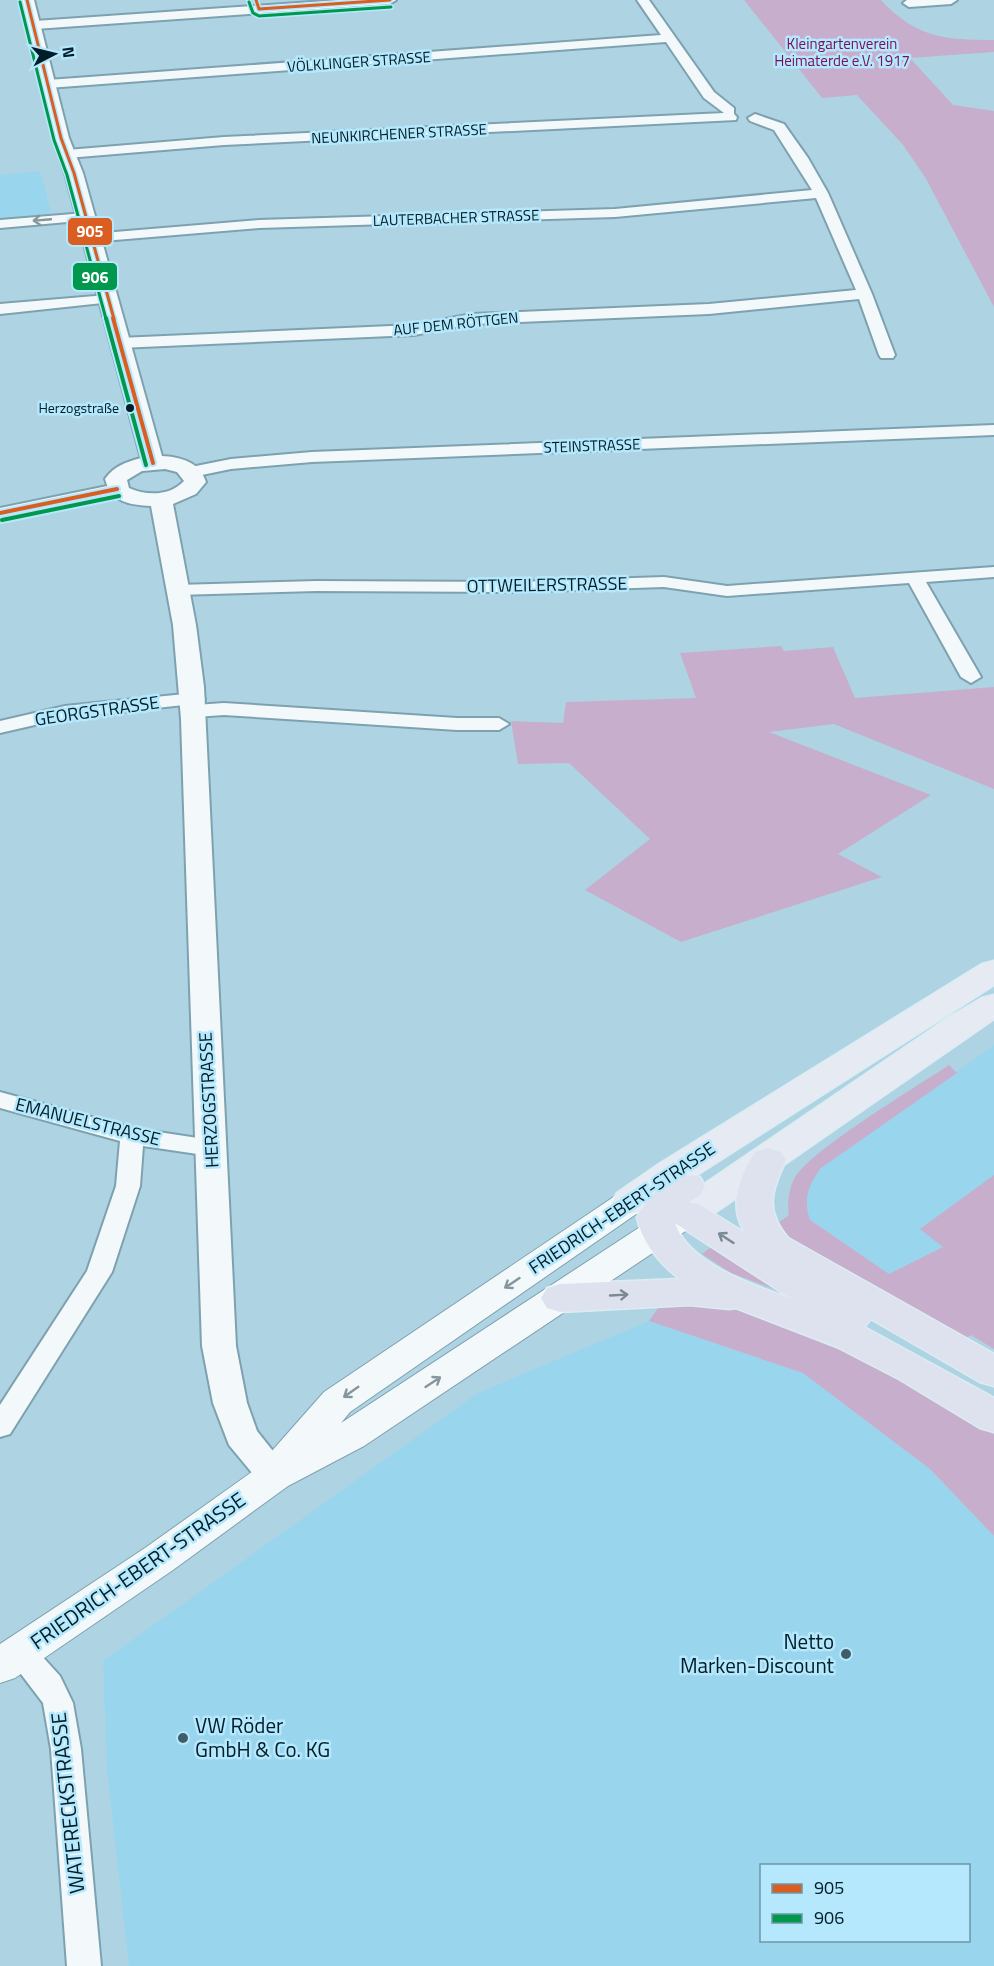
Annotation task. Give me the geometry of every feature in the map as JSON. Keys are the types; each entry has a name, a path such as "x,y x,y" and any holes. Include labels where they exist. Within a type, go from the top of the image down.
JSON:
{"highway":[{"path":"768,1160 757,1182 752,1202 760,1232 775,1247 994,1372"},
{"path":"665,1209 680,1258 702,1276 856,1339 924,1375 994,1417"},
{"path":"665,1209 816,1296 940,1361 994,1394"},
{"path":"560,1298 690,1292 755,1298"}],"main road":[{"name":"FRIEDRICH-EBERT-STRASSE","path":"665,1209 682,1167 994,971"},
{"name":"FRIEDRICH-EBERT-STRASSE","path":"274,1475 337,1402 665,1209 994,984"},
{"name":"FRIEDRICH-EBERT-STRASSE","path":"10,1660 159,1559 274,1475 350,1436 560,1298 665,1209 768,1160 960,1025 994,1005"}],"street":[{"path":"27,0 67,154 153,463"},
{"path":"35,26 257,5 390,0"},
{"path":"643,0 709,95 740,113 779,128 801,158 821,193 865,294 887,355"},
{"path":"909,3 951,0"},
{"name":"VÖLKLINGER STRASSE","path":"48,84 670,38"},
{"name":"NEUNKIRCHENER STRASSE","path":"67,154 224,141 740,113"},
{"name":"LAUTERBACHER STRASSE","path":"91,238 259,224 626,212 821,193"},
{"path":"0,224 85,217"},
{"name":"AUF DEM RÖTTGEN","path":"119,343 414,330 472,319 709,309 865,294"},
{"path":"0,309 107,299"},
{"name":"STEINSTRASSE","path":"192,472 231,464 312,457 994,430"},
{"path":"0,513 117,489 136,498 161,499 173,497 191,488 195,482 192,472 180,465 153,463 129,468 120,473 116,480 117,489"},
{"name":"HERZOGSTRASSE","path":"161,499 192,663 195,705 194,752 219,1346 230,1403 240,1436 274,1475"},
{"name":"OTTWEILERSTRASSE","path":"177,590 316,586 516,587 664,582 727,591 994,572"},
{"path":"915,578 971,678"},
{"path":"195,705 233,710 457,724 499,724"},
{"name":"GEORGSTRASSE","path":"0,727 65,712 195,705"},
{"name":"EMANUELSTRASSE","path":"0,1100 132,1136 212,1148"},
{"path":"0,1427 99,1272 128,1186 132,1136"},
{"name":"WATERECKSTRASSE","path":"10,1660 49,1685 58,1703 66,1749 84,1966"}],"shaded area":[{"path":"40,171 51,211 48,214 0,220 0,175"},
{"path":"994,1045 994,1175 921,1229 943,1247 889,1274 810,1220 805,1206 810,1183 821,1168"},
{"path":"649,1321 803,1373 930,1469 994,1536 994,1966 129,1966 107,1771 103,1661 478,1393"}],"green space":[{"name":"Kleingartenverein Heimaterde e.V. 1917","path":"744,0 881,0 907,22 932,34 961,39 994,40 994,52 910,58 953,105 994,111 994,307 925,177 903,145 857,95 822,98"},
{"path":"781,646 784,651 833,647 855,698 994,687 994,789 834,724 769,732 931,795 838,854 882,877 681,942 585,890 650,839 569,763 518,764 511,721 563,723 566,702 696,698 680,653"},
{"path":"949,1065 957,1073 821,1168 808,1193 808,1213 810,1220 889,1274 943,1247 920,1229 994,1175 994,1349 971,1335 964,1339 862,1285 807,1251 788,1236 778,1223 789,1215 788,1201 791,1187 803,1167 841,1137"},
{"path":"718,1242 790,1295 731,1273 702,1254"},
{"path":"663,1301 728,1303 866,1358 994,1431 994,1536 930,1469 803,1373 649,1321"}],"transit line":[{"name":"905","path":"27,0 61,138 74,173 153,463"},
{"name":"905","path":"256,0 259,9 390,0"},
{"name":"906","path":"20,2 54,140 67,175 146,465"},
{"name":"906","path":"249,2 253,13 259,16 391,7"},
{"name":"905","path":"0,513 117,489"},
{"name":"906","path":"2,520 119,496"}],"place":[{"name":"Herzogstraße","path":"130,408"},
{"name":"Netto Marken-Discount","path":"846,1654"},
{"name":"VW Röder GmbH & Co. KG","path":"183,1738"}]}
